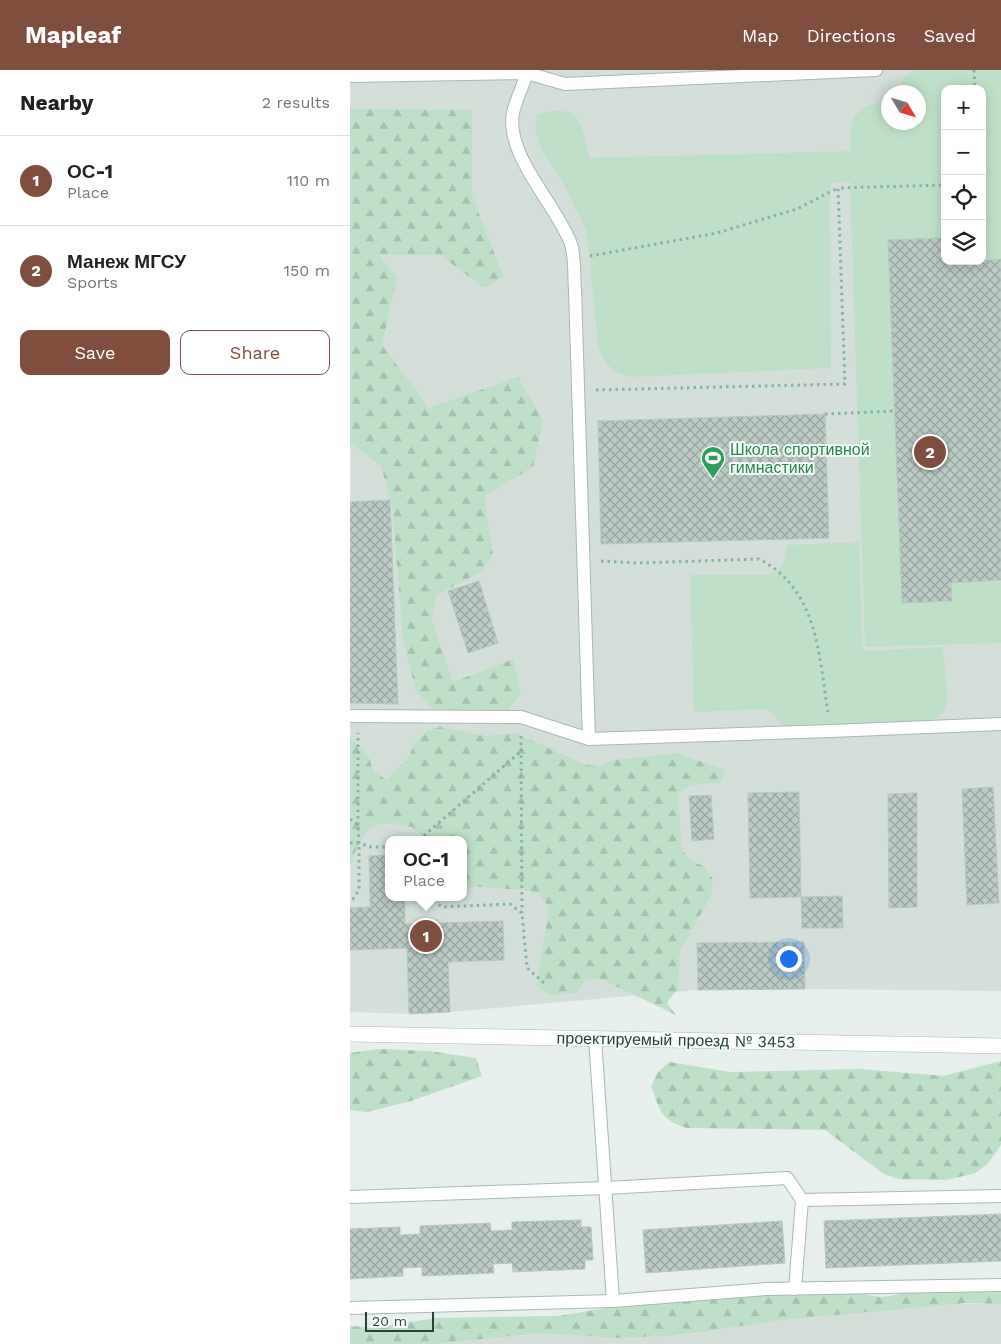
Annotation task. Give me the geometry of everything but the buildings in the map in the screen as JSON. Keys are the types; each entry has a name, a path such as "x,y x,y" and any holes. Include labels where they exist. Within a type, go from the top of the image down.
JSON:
{"street":[{"name":"проектируемый проезд № 3453","path":"350,1034 1001,1046"}],"lane":[{"path":"350,76 527,71 565,84 876,70"},
{"path":"527,71 513,113 513,134 522,159 559,218 572,246 589,739"},
{"path":"354,716 521,718 589,739 1001,724"},
{"path":"595,1038 613,1301"},
{"path":"350,1197 606,1188 786,1178 802,1200 795,1289"},
{"path":"802,1200 1001,1196"},
{"path":"350,1308 613,1301 766,1289 1001,1286"}],"path":[{"path":"974,70 975,85"},
{"path":"572,259 717,233 797,209 838,188 941,186"},
{"path":"578,390 845,384 838,188"},
{"path":"825,414 895,411"},
{"path":"583,560 638,563 759,559 772,565 793,586 804,603 814,629 831,731"},
{"path":"350,900 353,900 359,890 354,716"},
{"path":"521,718 522,913 527,968 544,984"},
{"path":"424,836 520,752"},
{"path":"350,820 358,825"},
{"path":"350,843 359,843 371,847 385,847"},
{"path":"434,901 442,907 510,904 522,913"}],"shaded area":[{"path":"350,70 1001,70 1001,991 698,990 409,1014 350,1012"},
{"path":"1001,1303 1001,1344 350,1344 686,1311"}],"green space":[{"path":"915,70 1001,70 1001,643 865,647 850,182 830,183 831,368 631,377 618,373 610,367 603,358 598,346 587,232 561,179 541,149 535,129 537,115 552,111 571,113 581,125 590,158 851,151 852,123 863,108 874,104 881,103 881,130 926,130 926,85 902,85 909,74"},
{"path":"350,109 472,110 472,195 503,276 484,288 440,255 379,255 397,278 382,345 429,408 518,377 543,420 533,467 484,496 493,556 479,573 436,595 432,621 453,682 513,659 521,695 507,710 440,716 416,691 403,639 392,504 381,466 350,442"},
{"path":"859,542 863,651 943,647 947,698 946,706 941,715 928,722 783,727 768,709 694,712 690,575 771,574 782,565 787,545"},
{"path":"440,727 485,736 516,733 586,765 600,766 614,760 677,753 725,770 720,783 691,785 678,793 682,851 692,861 705,867 713,879 711,896 680,951 678,988 667,1003 676,1015 599,978 585,980 577,993 548,995 537,985 549,908 539,894 525,890 467,886 467,836 423,836 412,827 384,823 369,828 359,843 350,864 350,737 369,758 374,772 387,780 409,756 415,742 427,731"},
{"path":"378,1049 429,1051 476,1058 482,1076 411,1101 367,1112 350,1110 350,1053"},
{"path":"1001,1061 1001,1145 987,1165 975,1173 947,1180 898,1179 884,1174 825,1130 687,1128 666,1118 659,1108 651,1086 658,1072 669,1062 731,1072 861,1069 943,1076"},
{"path":"776,1283 882,1297 928,1290 1001,1291 1001,1304 967,1303 780,1320 662,1336 618,1338 540,1333 433,1344 350,1344 350,1326 376,1328 435,1318 559,1316 732,1286"}],"place":[{"name":"Манеж МГСУ","path":"930,452"},
{"name":"Школа спортивной гимнастики","path":"713,479"},
{"name":"ОС-1","path":"426,936"}]}
